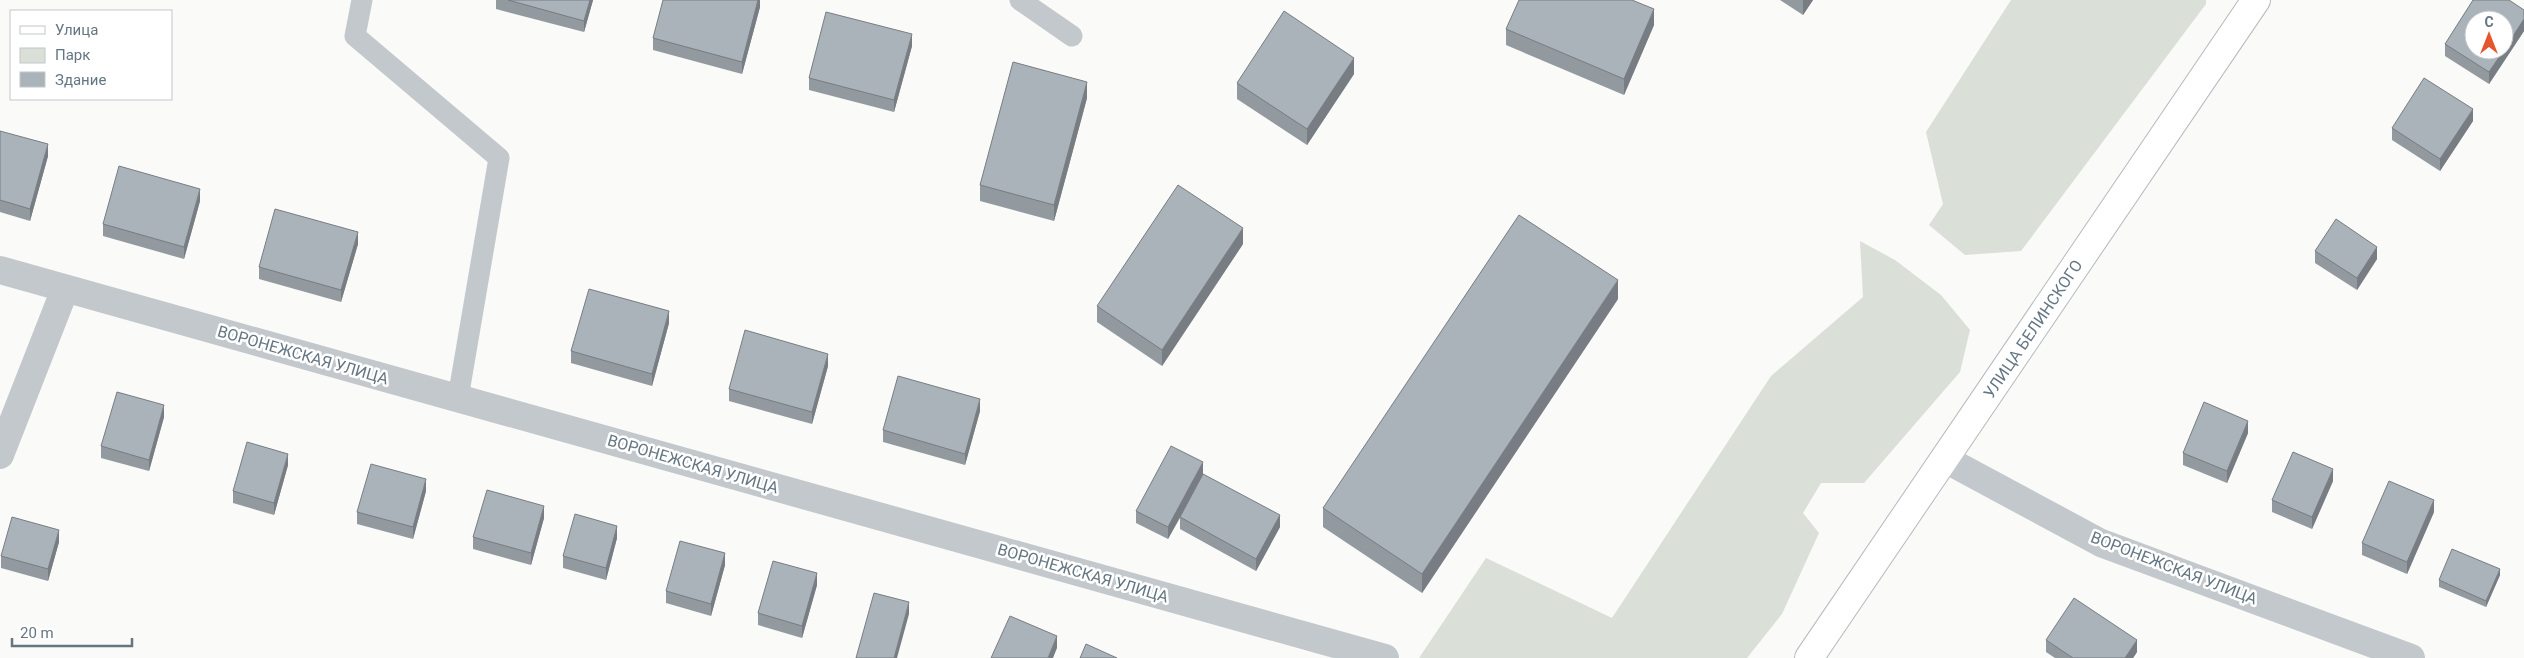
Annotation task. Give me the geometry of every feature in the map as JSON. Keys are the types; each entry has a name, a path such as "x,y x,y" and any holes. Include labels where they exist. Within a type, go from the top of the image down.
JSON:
{"main road":[{"name":"УЛИЦА БЕЛИНСКОГО","path":"1809,658 2256,0"}],"street":[{"name":"ВОРОНЕЖСКАЯ УЛИЦА","path":"0,270 1386,658"},
{"path":"0,455 65,288"},
{"name":"ВОРОНЕЖСКАЯ УЛИЦА","path":"1945,459 2101,543 2411,658"}],"lane":[{"path":"362,0 354,36 499,158 458,398"},
{"path":"1020,0 1072,36"}],"green space":[{"path":"2011,0 2206,0 2206,4 2021,251 1965,255 1929,225 1943,204 1926,132"},
{"path":"1860,241 1895,260 1941,295 1970,330 1960,372 1864,483 1821,483 1803,513 1819,533 1782,614 1747,658 1419,658 1486,558 1612,618 1771,376 1863,297"}],"building":[{"path":"508,0 590,0 584,21"},
{"path":"663,0 758,0 742,62 653,38"},
{"path":"1519,0 1632,0 1654,9 1624,79 1506,29"},
{"path":"2473,0 2509,0 2524,10 2524,19 2514,34 2514,10 2467,10"},
{"path":"1284,11 1354,58 1307,129 1237,83"},
{"path":"826,12 912,34 894,100 809,78"},
{"path":"2464,14 2464,56 2445,44"},
{"path":"2470,60 2497,60 2489,72"},
{"path":"1013,62 1087,82 1054,205 980,185"},
{"path":"2424,78 2473,109 2440,159 2392,128"},
{"path":"0,131 48,144 30,209 0,200"},
{"path":"119,166 200,189 184,247 103,224"},
{"path":"1178,185 1243,228 1162,350 1097,306"},
{"path":"275,209 358,232 341,290 259,267"},
{"path":"1519,215 1618,280 1422,574 1323,508"},
{"path":"2336,219 2377,247 2357,278 2315,251"},
{"path":"589,289 669,311 652,374 571,351"},
{"path":"745,330 828,354 812,412 729,389"},
{"path":"898,376 980,399 965,454 883,430"},
{"path":"117,392 164,405 149,460 101,446"},
{"path":"2204,402 2248,421 2227,471 2183,453"},
{"path":"247,442 288,454 274,503 233,491"},
{"path":"1171,446 1203,462 1168,527 1136,511"},
{"path":"2293,452 2333,469 2312,517 2272,500"},
{"path":"371,464 426,479 413,527 357,512"},
{"path":"1203,474 1280,515 1256,559 1180,517"},
{"path":"2389,481 2434,500 2407,562 2362,543"},
{"path":"487,490 544,506 531,553 473,537"},
{"path":"575,514 617,526 606,568 563,556"},
{"path":"12,517 59,530 48,569 1,556"},
{"path":"680,541 725,553 711,604 666,591"},
{"path":"2452,549 2500,569 2486,601 2439,580"},
{"path":"773,561 817,573 802,626 758,613"},
{"path":"874,593 909,602 894,658 856,658"},
{"path":"2074,598 2137,640 2125,658 2073,658 2046,640"},
{"path":"1010,616 1057,636 1048,658 991,658"},
{"path":"1086,644 1117,658 1080,658"}]}
